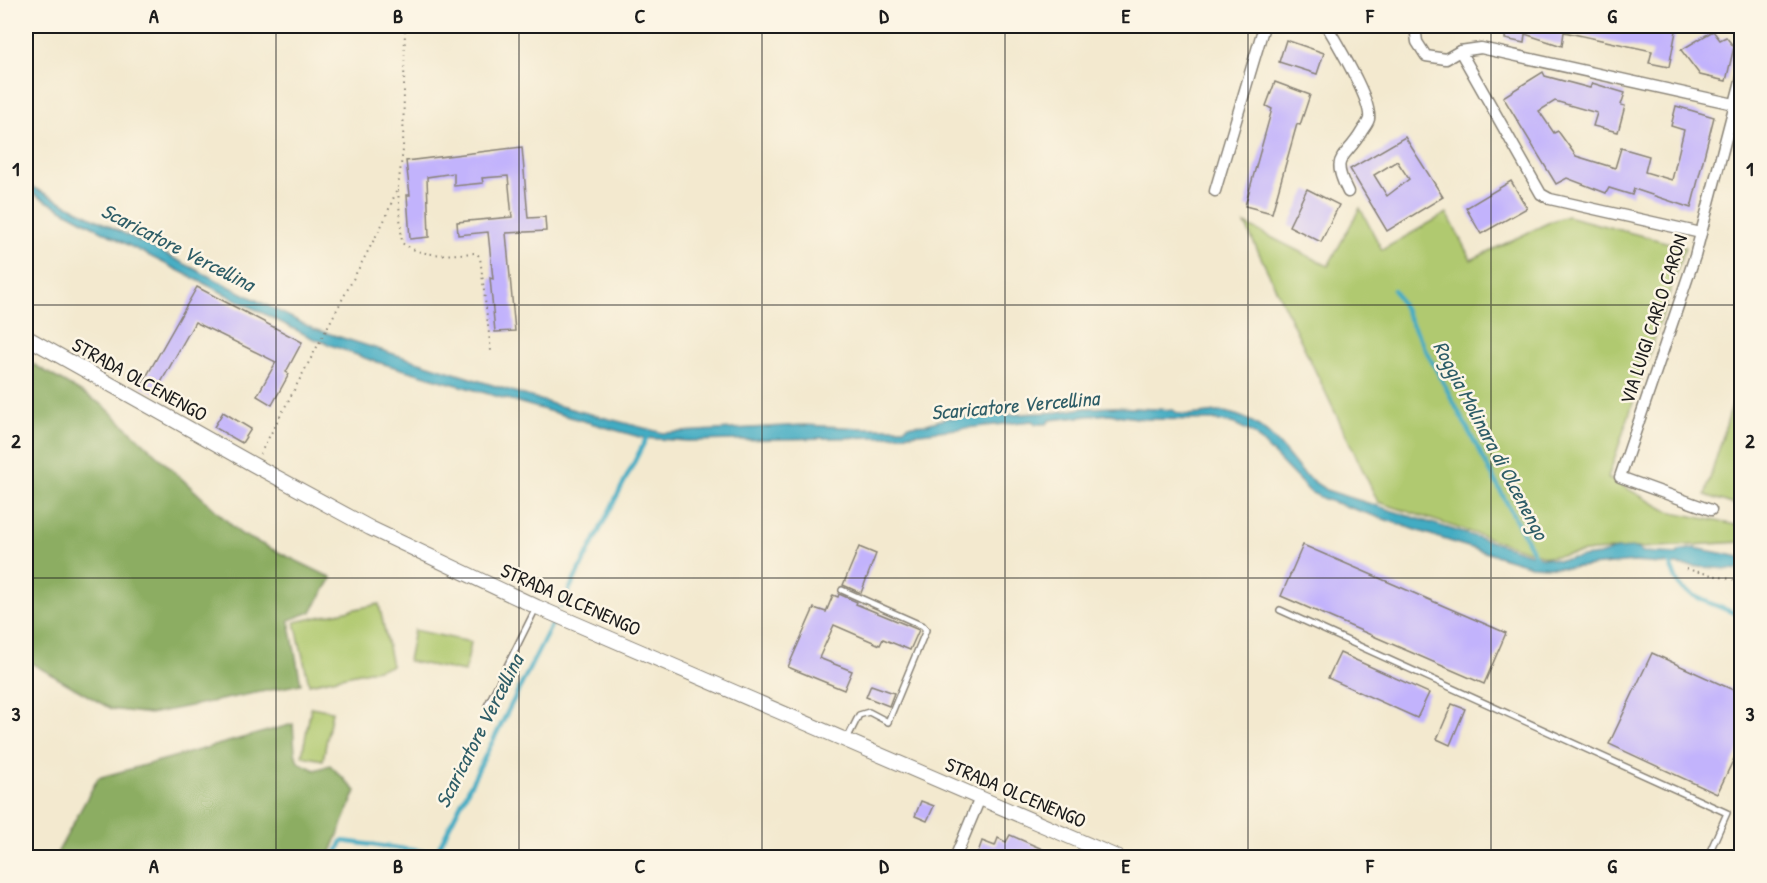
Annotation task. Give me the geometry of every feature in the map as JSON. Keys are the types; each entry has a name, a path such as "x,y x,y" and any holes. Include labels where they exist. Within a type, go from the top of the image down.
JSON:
{"street":[{"path":"1215,191 1264,26"},
{"path":"1327,26 1366,100 1369,119 1340,160 1340,175 1348,192"},
{"path":"1414,26 1417,42 1426,56 1446,59 1460,51 1481,48 1734,104"},
{"path":"1460,51 1541,194 1551,199 1701,233"},
{"name":"VIA LUIGI CARLO CARON","path":"1711,510 1620,477 1695,256 1741,80"},
{"name":"STRADA OLCENENGO","path":"26,337 370,528 537,607 1119,858"},
{"path":"955,858 980,798"}],"lane":[{"path":"842,590 923,626 926,630 888,722 869,712 859,715 846,741"},
{"path":"487,706 537,607"},
{"path":"1280,610 1726,813 1707,858"}],"path":[{"path":"405,26 403,150 398,187 402,243 413,251 433,255 476,253 480,257 491,351"},
{"path":"254,465 384,221 398,187"},
{"path":"1686,569 1742,582"}],"green space":[{"path":"1360,208 1382,250 1447,213 1471,260 1567,216 1685,247 1608,478 1668,511 1741,526 1741,542 1593,551 1547,557 1378,502 1245,224 1328,266"},
{"path":"26,360 103,405 241,534 332,578 311,612 289,620 301,684 150,714 111,709 26,660"},
{"path":"1741,376 1742,507 1705,495"},
{"path":"379,604 392,666 309,684 295,622"},
{"path":"414,630 471,642 465,672 408,661"},
{"path":"311,707 332,711 323,760 302,756"},
{"path":"293,724 298,762 315,770 330,765 356,791 329,857 55,857 98,778"}],"water":[{"path":"26,184 314,329 556,405 663,433 804,425 904,428 947,418 1057,412 1084,408 1173,410 1190,415 1225,412 1256,424 1280,446 1303,474 1326,490 1540,557 1558,560 1599,555 1617,549 1636,548 1643,552 1677,554 1679,551 1695,548 1741,557 1741,570 1634,562 1567,568 1531,566 1324,499 1310,492 1253,433 1235,424 1215,420 1144,419 1109,414 1050,420 1047,424 1036,424 1032,421 882,437 688,441 643,438 370,360 312,338 130,246 26,190"}],"building":[{"path":"1506,26 1677,26 1669,67 1649,63 1652,51 1564,32 1562,46 1525,34 1524,43 1505,39"},
{"path":"1713,31 1720,40 1726,37 1734,47 1726,81 1700,75 1681,50"},
{"path":"1286,40 1324,53 1317,74 1279,62"},
{"path":"1543,72 1545,76 1590,88 1592,83 1625,93 1621,105 1625,106 1618,132 1593,126 1597,113 1555,101 1539,111 1554,133 1558,131 1576,156 1615,168 1621,148 1649,156 1645,172 1672,180 1684,130 1671,126 1676,106 1714,117 1691,208 1634,189 1632,195 1609,188 1606,193 1567,178 1556,184 1503,97"},
{"path":"1275,82 1310,95 1300,125 1297,124 1272,213 1245,206 1272,109 1266,106"},
{"path":"1405,137 1443,197 1387,231 1350,169","holes":["1397,161 1409,179 1387,196 1374,175"]},
{"path":"522,147 528,218 545,217 546,231 506,233 515,331 495,332 488,232 458,235 457,222 512,217 508,176 482,178 483,183 454,186 454,173 427,177 429,237 410,239 407,195 410,195 406,161"},
{"path":"1511,181 1527,208 1481,234 1466,208"},
{"path":"1307,189 1339,205 1321,242 1289,226"},
{"path":"197,287 302,342 286,372 289,374 272,405 257,396 276,362 195,322 155,393 141,386"},
{"path":"223,412 251,429 242,443 214,427"},
{"path":"1303,545 1506,633 1484,684 1281,596"},
{"path":"859,547 876,554 861,593 843,585"},
{"path":"839,594 857,602 856,604 919,630 910,650 883,639 880,645 834,625 819,658 852,671 844,690 788,667 814,608 826,612 833,595 838,597"},
{"path":"1340,653 1429,693 1417,718 1328,678"},
{"path":"1652,653 1742,694 1742,742 1717,794 1609,744"},
{"path":"871,685 894,693 889,706 866,697"},
{"path":"1452,704 1465,709 1450,745 1437,739"},
{"path":"921,801 934,806 927,821 915,816"},
{"path":"1010,835 1063,858 976,858 982,841 995,846 998,838 1006,842"}],"waterway":[{"name":"Roggia Molinara di Olcenengo","path":"1394,290 1536,558"},
{"name":"Scaricatore Vercellina","path":"561,606 648,435"},
{"name":"Roggia Molinara di Olcenengo","path":"1667,560 1678,583 1686,591 1742,616"},
{"name":"Scaricatore Vercellina","path":"335,858 342,841 436,853 552,624"}]}
